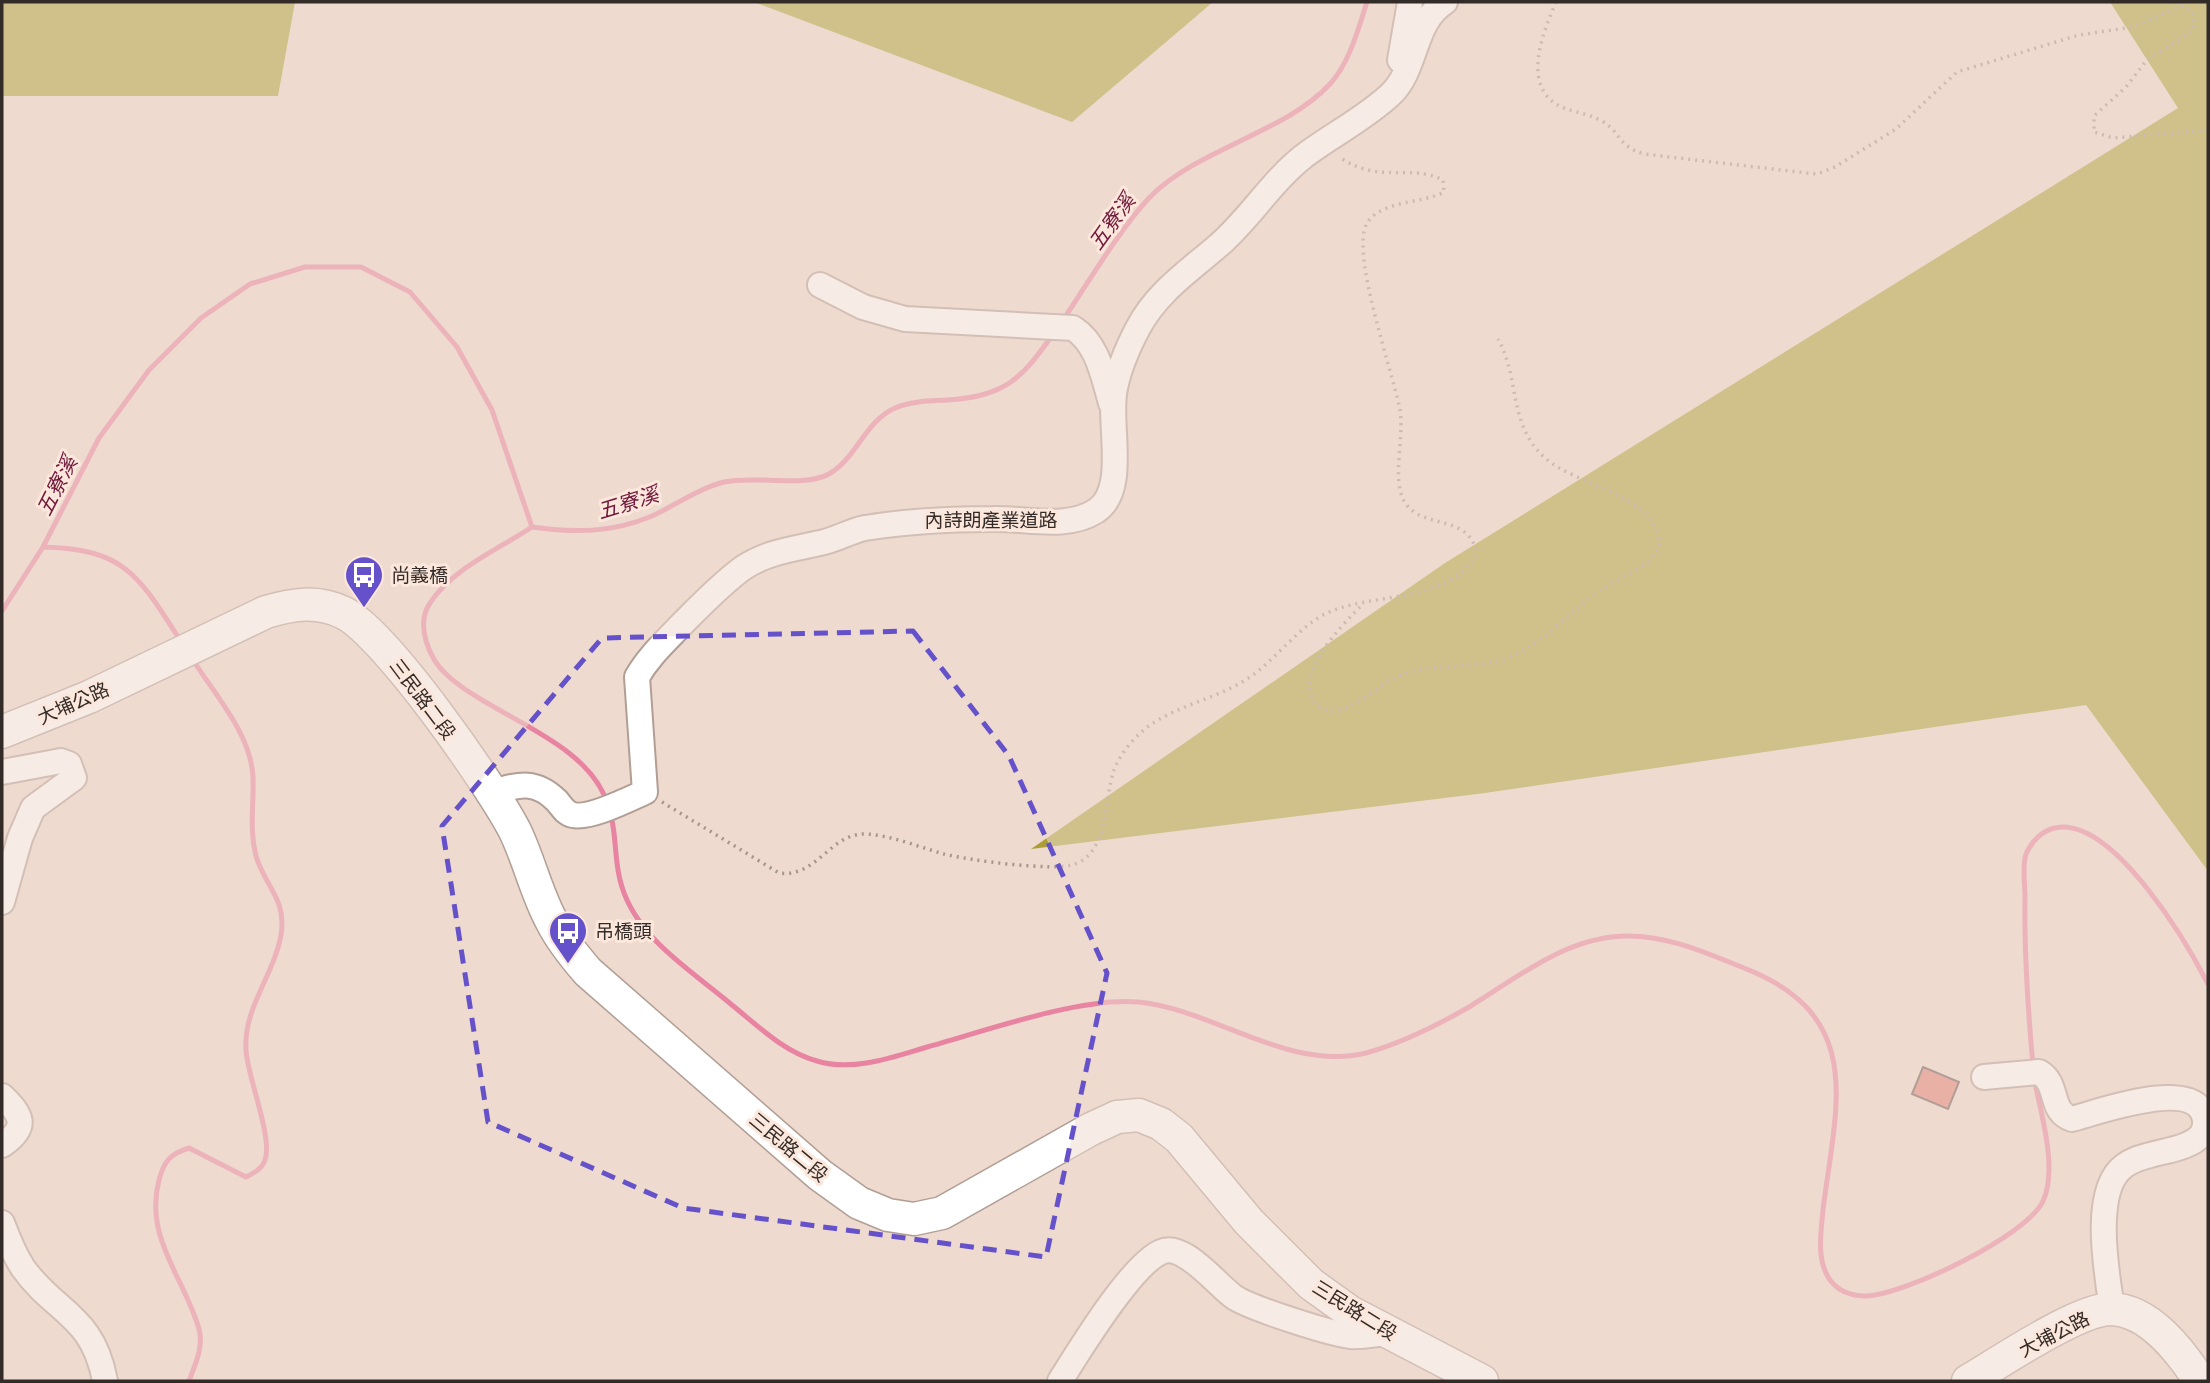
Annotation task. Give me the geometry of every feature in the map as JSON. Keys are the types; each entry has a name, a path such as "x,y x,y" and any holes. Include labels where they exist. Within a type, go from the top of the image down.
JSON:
{"main road":[{"name":"三民路二段","path":"219,635 266,612 294,604 319,604 346,614 382,646 493,792 516,833 550,918 564,943 588,972 771,1134 859,1203 888,1215 914,1219 942,1213 1091,1129 1117,1117 1139,1115 1161,1124 1179,1138 1249,1222 1311,1284 1350,1312 1482,1381"},
{"name":"大埔公路","path":"2,732 89,697 219,635"},
{"name":"大埔公路","path":"1968,1381 2086,1314 2112,1309 2138,1316 2162,1334 2200,1381"}],"lane":[{"path":"1396,88 1410,2"},
{"name":"內詩朗產業道路","path":"634,797 637,677 645,662 670,636 743,568 793,547 820,543 861,529 916,519 1048,522 1082,518 1099,509 1113,487 1116,465 1112,407 1115,387 1125,355 1156,300 1186,269 1220,244 1276,181 1321,145 1371,111 1396,88 1412,64 1424,23 1445,2"},
{"path":"820,285 863,307 905,319 938,323 1056,325 1073,328 1083,335 1092,347 1112,407"},
{"path":"2,772 61,761 69,764 74,778 33,808 20,838 2,902"},
{"path":"493,792 531,784 543,788 566,812 576,816 592,813 634,797"},
{"path":"1984,1077 2039,1072 2047,1077 2051,1084 2056,1107 2063,1116 2073,1119 2136,1100 2190,1101 2202,1110 2206,1122 2203,1132 2192,1142 2136,1159 2122,1167 2109,1188 2104,1206 2112,1309"},
{"path":"2,1096 19,1113 20,1121 18,1131 2,1145"},
{"path":"2,1223 24,1269 76,1318 96,1349 104,1381"},
{"path":"1060,1381 1123,1289 1145,1262 1162,1251 1173,1250 1187,1256 1236,1298 1267,1311 1351,1336 1388,1332"}],"path":[{"path":"1556,2 1540,50 1539,76 1543,89 1557,105 1600,120 1621,144 1644,154 1807,173 1825,172 1895,129 1957,72 2079,35 2133,27 2183,5 2194,15 2194,29 2146,61 2126,87 2094,116 2092,123 2094,132 2113,138 2208,130"},
{"path":"634,797 779,873 794,875 800,872 845,838 857,834 901,841 947,855 1054,867 1076,864 1091,855 1098,838 1114,769 1132,743 1153,722 1222,694 1251,676 1322,615 1413,594 1452,579 1469,567 1477,554 1474,540 1462,529 1415,512 1404,500 1399,483 1401,409 1377,322 1363,250 1365,227 1375,215 1387,208 1431,199 1444,192 1443,180 1430,173 1370,173 1349,164 1321,145"},
{"path":"1362,605 1333,635 1311,675 1308,689 1313,701 1321,709 1334,711 1353,704 1408,672 1506,658 1534,644 1605,587 1648,561 1660,547 1660,536 1655,524 1643,511 1614,493 1563,471 1544,457 1530,440 1515,407 1510,365 1499,339"}],"highlighted area":[{"path":"913,631 1009,756 1107,973 1046,1257 683,1208 488,1122 442,826 602,638"}],"shaded area":[{"path":"2,2 295,2 278,96 2,96"},
{"path":"754,2 1213,2 1072,122"},
{"path":"2110,2 2208,2 2208,871 2086,705 1485,793 1031,849 1445,563 2178,108"}],"building":[{"path":"1923,1067 1959,1082 1948,1109 1912,1094"}],"waterway":[{"name":"五寮溪","path":"1063,320 1116,240 1149,198 1168,181 1215,153 1289,116 1330,84 1348,56 1367,2"},
{"name":"五寮溪","path":"2,611 43,547 99,438 149,370 201,318 250,284 305,267 361,267 410,292 457,347 492,410 532,527"},
{"name":"五寮溪","path":"532,527 578,531 608,529 652,516 724,482 806,480 829,474 847,459 884,414 907,404 967,398 998,389 1021,374 1053,334"},
{"path":"532,527 477,560 439,591 426,612 426,641 435,660 447,675 488,704 560,746 580,763 596,781 607,803"},
{"path":"43,547 93,553 127,570 152,598 180,640"},
{"path":"189,1381 198,1355 200,1335 161,1239 156,1201 159,1180 169,1159 189,1148 246,1177 264,1163 266,1137 248,1063 246,1035 254,1006 277,950 282,923 278,902 256,856 252,827 253,777 246,746 239,730 193,660"},
{"path":"611,816 622,887 640,923 653,938 772,1038 805,1057 831,1064 873,1062 1032,1017 1115,1002 1138,1002 1166,1007 1279,1047 1337,1057 1366,1053 1419,1033 1469,1007 1562,951 1603,938 1656,938 1686,946 1744,968 1783,988 1810,1011 1826,1038 1834,1068 1836,1100 1823,1210 1821,1255 1830,1280 1842,1290 1856,1295 1884,1293 1934,1275 1990,1246 2032,1215 2043,1201 2049,1174 2047,1141 2034,1079"},
{"path":"2033,1066 2026,961 2024,864 2032,844 2040,835 2050,830 2062,827 2083,832 2105,845 2126,864 2166,914 2208,984"}],"place":[{"name":"尚義橋","path":"364,609"},
{"name":"吊橋頭","path":"568,965"}]}
